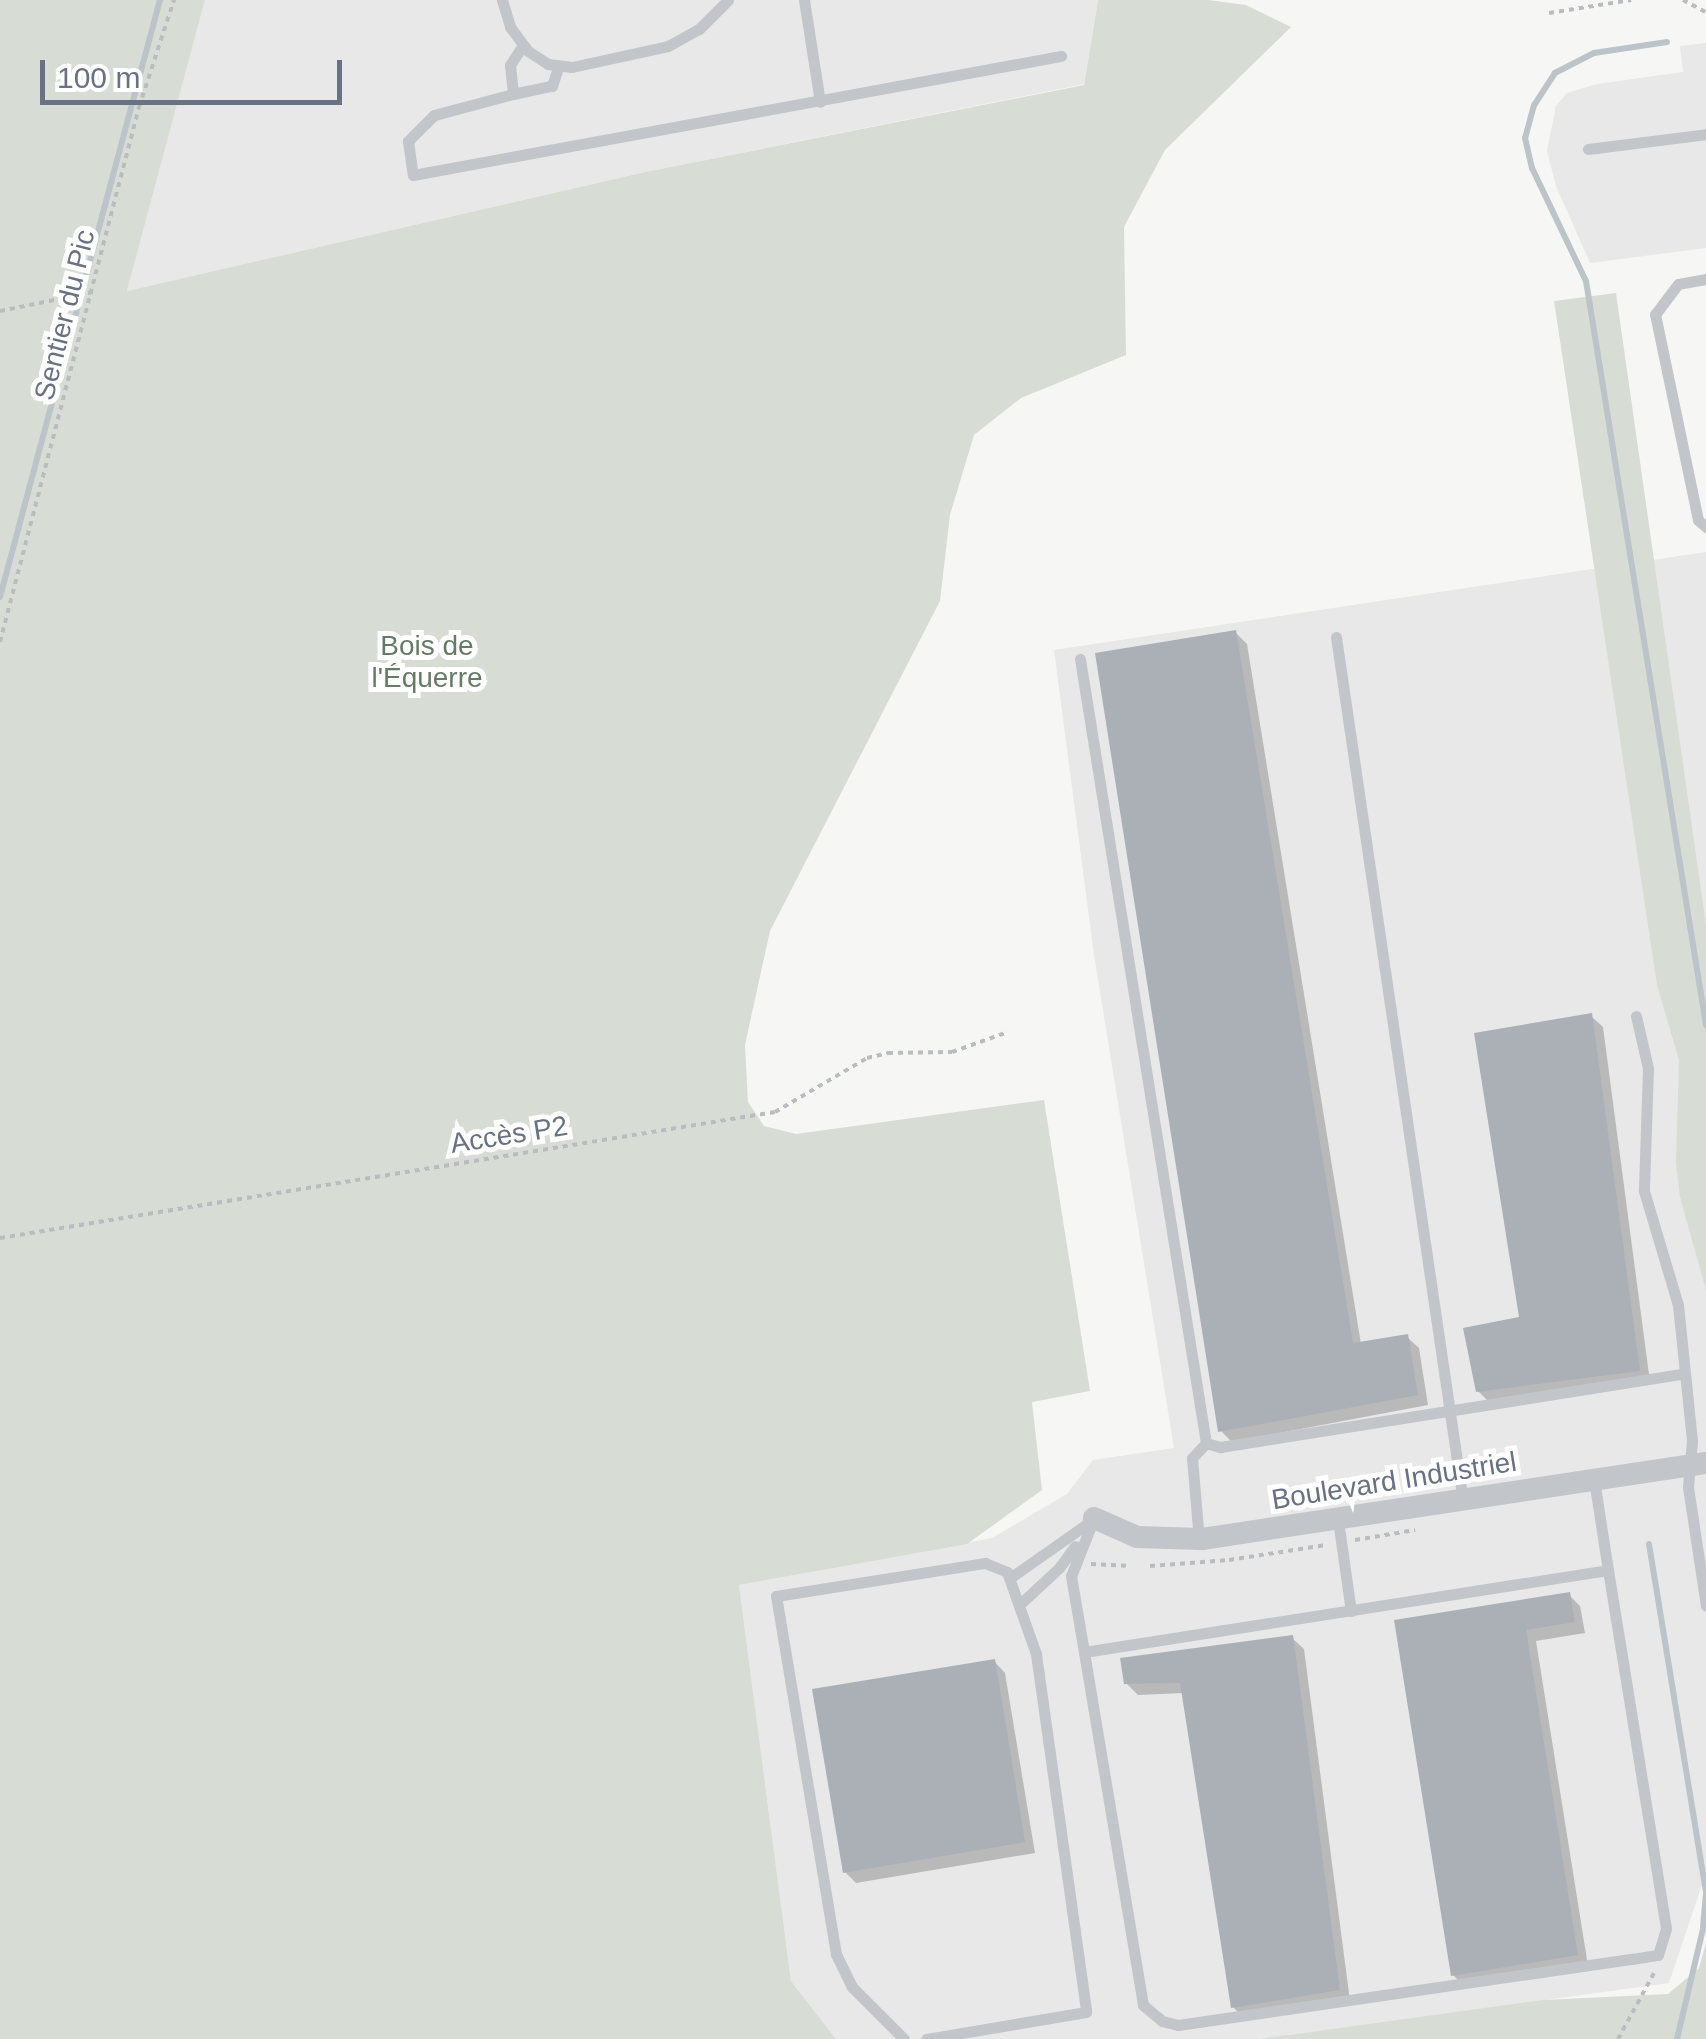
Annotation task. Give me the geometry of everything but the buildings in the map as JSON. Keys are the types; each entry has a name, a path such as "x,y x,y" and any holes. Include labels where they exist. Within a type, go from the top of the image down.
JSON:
{"street":[{"name":"Boulevard Industriel","path":"1094,1518 1136,1537 1199,1540 1698,1464"}],"lane":[{"path":"502,0 510,28 522,45 536,58 558,67 668,46 699,29 727,2 745,0"},
{"path":"804,0 820,102"},
{"path":"513,94 510,65 522,45"},
{"path":"558,67 552,86 434,115 408,141 413,175 1061,56"},
{"path":"1588,149 1706,134"},
{"path":"1706,279 1678,284 1655,314 1698,520 1706,527"},
{"path":"1336,637 1463,1501"},
{"path":"1080,660 1206,1442"},
{"path":"1636,1016 1648,1068 1644,1191 1674,1288 1698,1464 1688,1487 1702,1556 1706,1606"},
{"path":"1206,1442 1220,1447 1683,1374"},
{"path":"1199,1540 1192,1458 1206,1442"},
{"path":"1094,1518 1071,1576 1143,2005 1162,2020 1178,2025 1658,1954 1666,1928 1594,1480"},
{"path":"1010,1578 1094,1518"},
{"path":"1020,1605 1059,1568 1094,1518"},
{"path":"1338,1520 1351,1610"},
{"path":"904,2039 852,1988 836,1954 776,1596 980,1562 1001,1567 1010,1578 1040,1672 1086,2012 926,2039"},
{"path":"1084,1652 1608,1570"}],"path":[{"name":"Sentier du Pic","path":"0,642 139,107 174,0"},
{"path":"1549,12 1631,0"},
{"path":"1683,0 1706,12"},
{"path":"0,310 93,292"},
{"name":"Accès P2","path":"0,1238 775,1112 866,1058 888,1053 952,1052 1008,1032"},
{"path":"1100,1566 1126,1566"},
{"path":"1618,2039 1647,1992 1658,1954"}],"shaded area":[{"path":"205,0 1098,0 1084,84 645,172 127,291"},
{"path":"1706,43 1706,248 1590,263 1556,186 1547,151 1556,106 1567,93 1597,84 1683,72 1680,46"},
{"path":"1706,552 1706,1873 1669,1983 1263,2039 836,2039 791,1981 739,1585 992,1538 1067,1494 1093,1460 1174,1448 1094,955 1054,650"}],"green space":[{"name":"Bois de l'Équerre","path":"0,0 205,0 127,291 645,172 1084,85 1098,0 1208,0 1246,5 1291,27 1165,150 1124,227 1126,355 1021,398 974,435 950,515 940,601 770,931 745,1045 748,1102 764,1126 796,1134 1044,1100 1090,1391 1032,1402 1042,1490 967,1544 739,1585 791,1981 836,2039 0,2039"},
{"path":"1616,293 1706,925 1706,1290 1680,1197 1676,1163 1679,1060 1657,985 1554,301"},
{"path":"1706,1943 1706,2039 1260,2039 1543,2000 1668,1994 1699,1968"}],"waterway":[{"path":"0,597 160,0"},
{"path":"1667,42 1594,53 1555,73 1534,105 1525,138 1532,168 1586,281 1706,1025"},
{"path":"1649,1544 1706,1893 1703,1929 1677,2039"}]}
